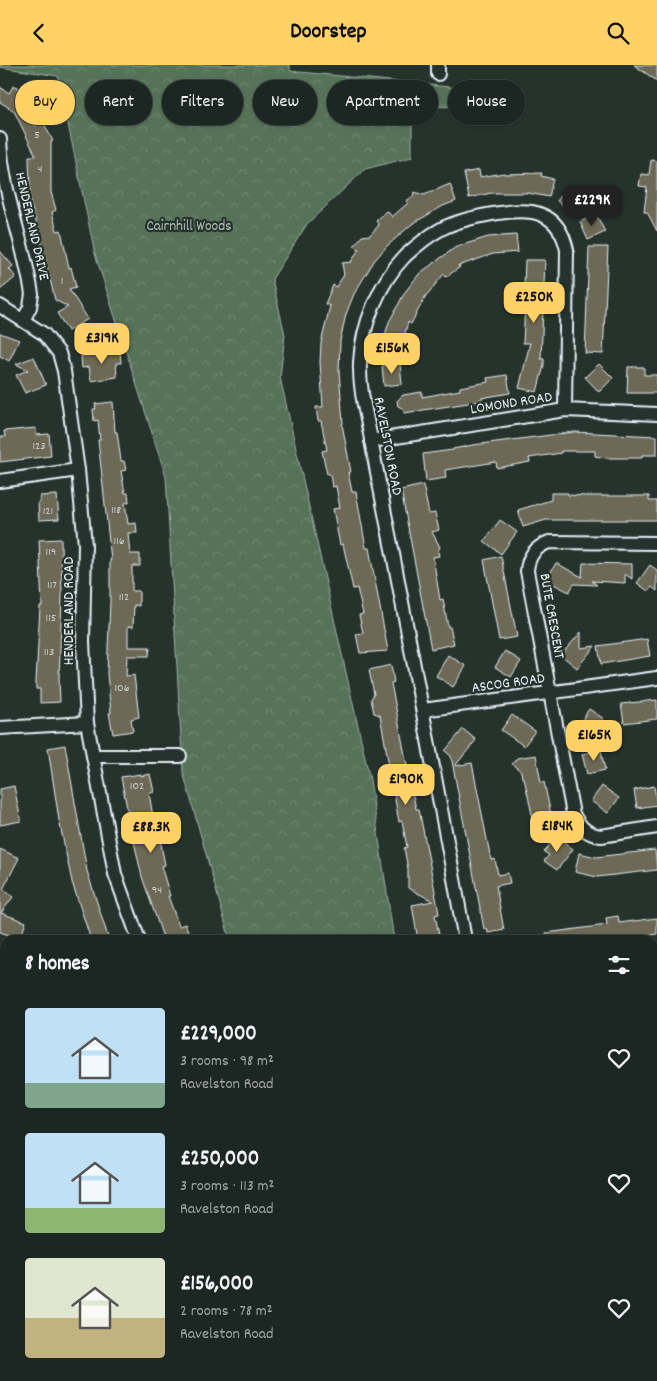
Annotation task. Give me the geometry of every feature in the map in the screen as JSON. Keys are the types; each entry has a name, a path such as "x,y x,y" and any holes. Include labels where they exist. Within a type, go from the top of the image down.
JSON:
{"street":[{"name":"HENDERLAND DRIVE","path":"0,139 6,184 32,294 30,307 24,319"},
{"name":"RAVELSTON ROAD","path":"465,935 363,398 360,361 368,321 377,298 390,275 405,256 441,229 460,221 485,215 523,212 544,215 557,226 567,250 564,410"},
{"name":"HENDERLAND ROAD","path":"0,306 24,319 44,334 59,353 64,371 78,470 85,545 83,642 87,723 115,874 137,935"},
{"name":"LOMOND ROAD","path":"371,441 564,410 657,414"},
{"path":"0,481 78,470"},
{"name":"BUTE CRESCENT","path":"657,543 549,542 541,545 530,557 528,571 573,814 579,825 586,832 601,835 657,827"},
{"name":"ASCOG ROAD","path":"423,710 657,678"},
{"path":"0,728 87,723"},
{"path":"93,756 180,756"}],"green space":[{"name":"Cairnhill Woods","path":"0,65 290,65 290,71 380,80 327,80 327,125 412,125 412,157 365,169 307,224 272,279 285,335 280,377 370,780 393,935 229,935 183,772 166,477 95,254 68,125 75,125 75,80 59,80 58,76 0,67"},
{"name":"Cairnhill Woods","path":"438,86 448,87 448,107 438,107"}],"building":[{"path":"634,65 657,65 657,81"},
{"path":"15,86 15,113 0,102 0,87 9,93"},
{"path":"21,125 45,125 53,141 51,142 51,192 56,210 52,212 57,231 61,230 69,268 71,267 76,287 69,289 88,319 68,331 57,313 68,307 55,300 28,196 30,195 29,156 36,156"},
{"path":"651,160 657,161 657,231 647,212 644,212 647,187 639,186 641,174 649,175"},
{"path":"479,170 480,177 504,173 542,173 541,176 553,179 549,197 528,193 491,193 469,198 464,173"},
{"path":"450,184 456,201 443,206 412,224 387,246 374,261 354,294 346,314 340,341 339,371 342,424 351,472 348,472 352,492 356,492 366,548 369,548 388,651 360,653 356,634 363,633 359,615 363,614 357,588 353,589 343,544 340,545 333,509 340,508 336,486 332,487 330,474 327,474 322,451 327,450 321,421 318,421 316,407 323,407 320,362 321,343 330,306 325,304 333,285 336,287 344,275 342,263 351,262 359,249 354,246 362,236 370,235 379,225 376,221 387,211 392,217 408,203 406,201 413,197 414,192 424,195"},
{"path":"569,186 585,199 573,214 557,201"},
{"path":"596,214 605,232 588,240 580,222"},
{"path":"516,235 518,252 493,254 458,266 460,267 446,277 444,274 425,297 411,324 408,322 400,352 383,347 389,322 405,292 420,273 456,247 488,237"},
{"path":"589,247 608,247 603,354 585,353"},
{"path":"0,251 13,266 9,269 16,277 0,290"},
{"path":"525,260 545,260 541,359 544,359 544,365 537,392 519,388 530,343 523,343 526,286 524,286"},
{"path":"0,333 19,340 9,361 0,356"},
{"path":"120,351 121,363 116,363 117,377 91,381 89,367 82,368 81,356"},
{"path":"34,357 46,385 25,393 16,375 28,370 16,364"},
{"path":"400,364 402,384 384,386 382,366"},
{"path":"599,364 613,378 599,392 585,377"},
{"path":"628,367 644,367 644,375 657,375 657,393 627,393"},
{"path":"507,375 510,393 481,398 481,401 404,413 404,409 398,406 397,401 403,395 422,392 422,397 460,390 460,387 488,382 487,378"},
{"path":"113,402 115,432 117,432 121,461 124,461 126,470 121,471 125,493 128,493 129,502 125,503 128,524 136,523 137,533 128,533 130,554 140,554 140,566 132,566 132,591 139,591 139,606 134,605 133,627 128,626 128,647 150,647 149,656 127,656 126,676 134,675 139,717 131,719 133,731 113,734 109,713 111,713 107,674 111,560 98,440 100,440 98,420 94,421 93,409 96,409 95,404"},
{"path":"36,428 36,435 49,434 51,456 0,462 0,437 5,437 4,431"},
{"path":"574,432 657,436 657,455 642,455 642,458 606,458 595,456 595,451 561,451 561,453 529,458 530,462 497,468 496,462 445,470 446,478 426,481 423,454 473,445"},
{"path":"423,485 429,514 435,513 439,530 432,532 440,547 438,551 439,556 433,557 440,600 443,599 448,627 450,627 454,644 431,649 401,490"},
{"path":"551,493 586,496 649,496 649,501 657,501 657,520 546,520 523,527 518,510 551,500"},
{"path":"57,495 59,519 39,520 38,502 40,502 40,496"},
{"path":"500,520 517,532 501,554 484,541"},
{"path":"61,539 60,702 40,703 40,689 36,689 40,606 42,606 39,540"},
{"path":"501,556 517,637 499,640 484,560"},
{"path":"556,563 582,577 583,563 632,564 632,579 625,574 625,583 592,581 597,585 574,584 569,592 546,580"},
{"path":"650,565 657,570 657,591 652,587 648,591 637,583"},
{"path":"581,632 581,648 595,646 577,668 561,655"},
{"path":"647,639 650,656 601,664 598,646"},
{"path":"505,651 521,661 511,677 495,667"},
{"path":"448,655 466,666 453,687 436,676"},
{"path":"391,665 394,682 391,683 416,809 419,809 439,914 435,915 439,935 417,935 412,905 433,901 408,888 408,869 404,848 407,847 402,821 399,822 380,715 374,713 371,699 374,694 369,670"},
{"path":"657,700 657,719 624,723 621,704"},
{"path":"589,709 604,719 593,736 578,726"},
{"path":"512,715 535,731 524,746 501,730"},
{"path":"463,729 476,740 455,766 472,763 491,860 495,859 498,875 508,873 510,883 496,886 504,930 488,933 487,928 484,929 451,756 445,751"},
{"path":"65,745 87,871 107,935 89,935 72,882 59,820 48,748"},
{"path":"601,750 605,770 587,774 582,754"},
{"path":"536,755 541,783 544,782 555,833 537,837 524,778 522,778 521,771 512,764 517,758"},
{"path":"150,774 154,792 149,793 155,829 158,828 165,865 161,866 170,896 168,896 179,926 185,924 190,935 162,935 142,877 121,777"},
{"path":"14,786 21,821 0,825 0,789"},
{"path":"602,786 619,798 608,813 591,801"},
{"path":"654,786 657,805 637,808 634,790"},
{"path":"556,836 573,849 557,870 544,861 549,855 544,852"},
{"path":"0,849 19,858 3,889 13,897 1,913 26,922 21,935 9,935 0,932"},
{"path":"655,850 657,870 597,877 575,872 579,853 596,857"},
{"path":"618,916 619,923 657,918 657,934 546,935 546,933 607,925 606,918"}]}
